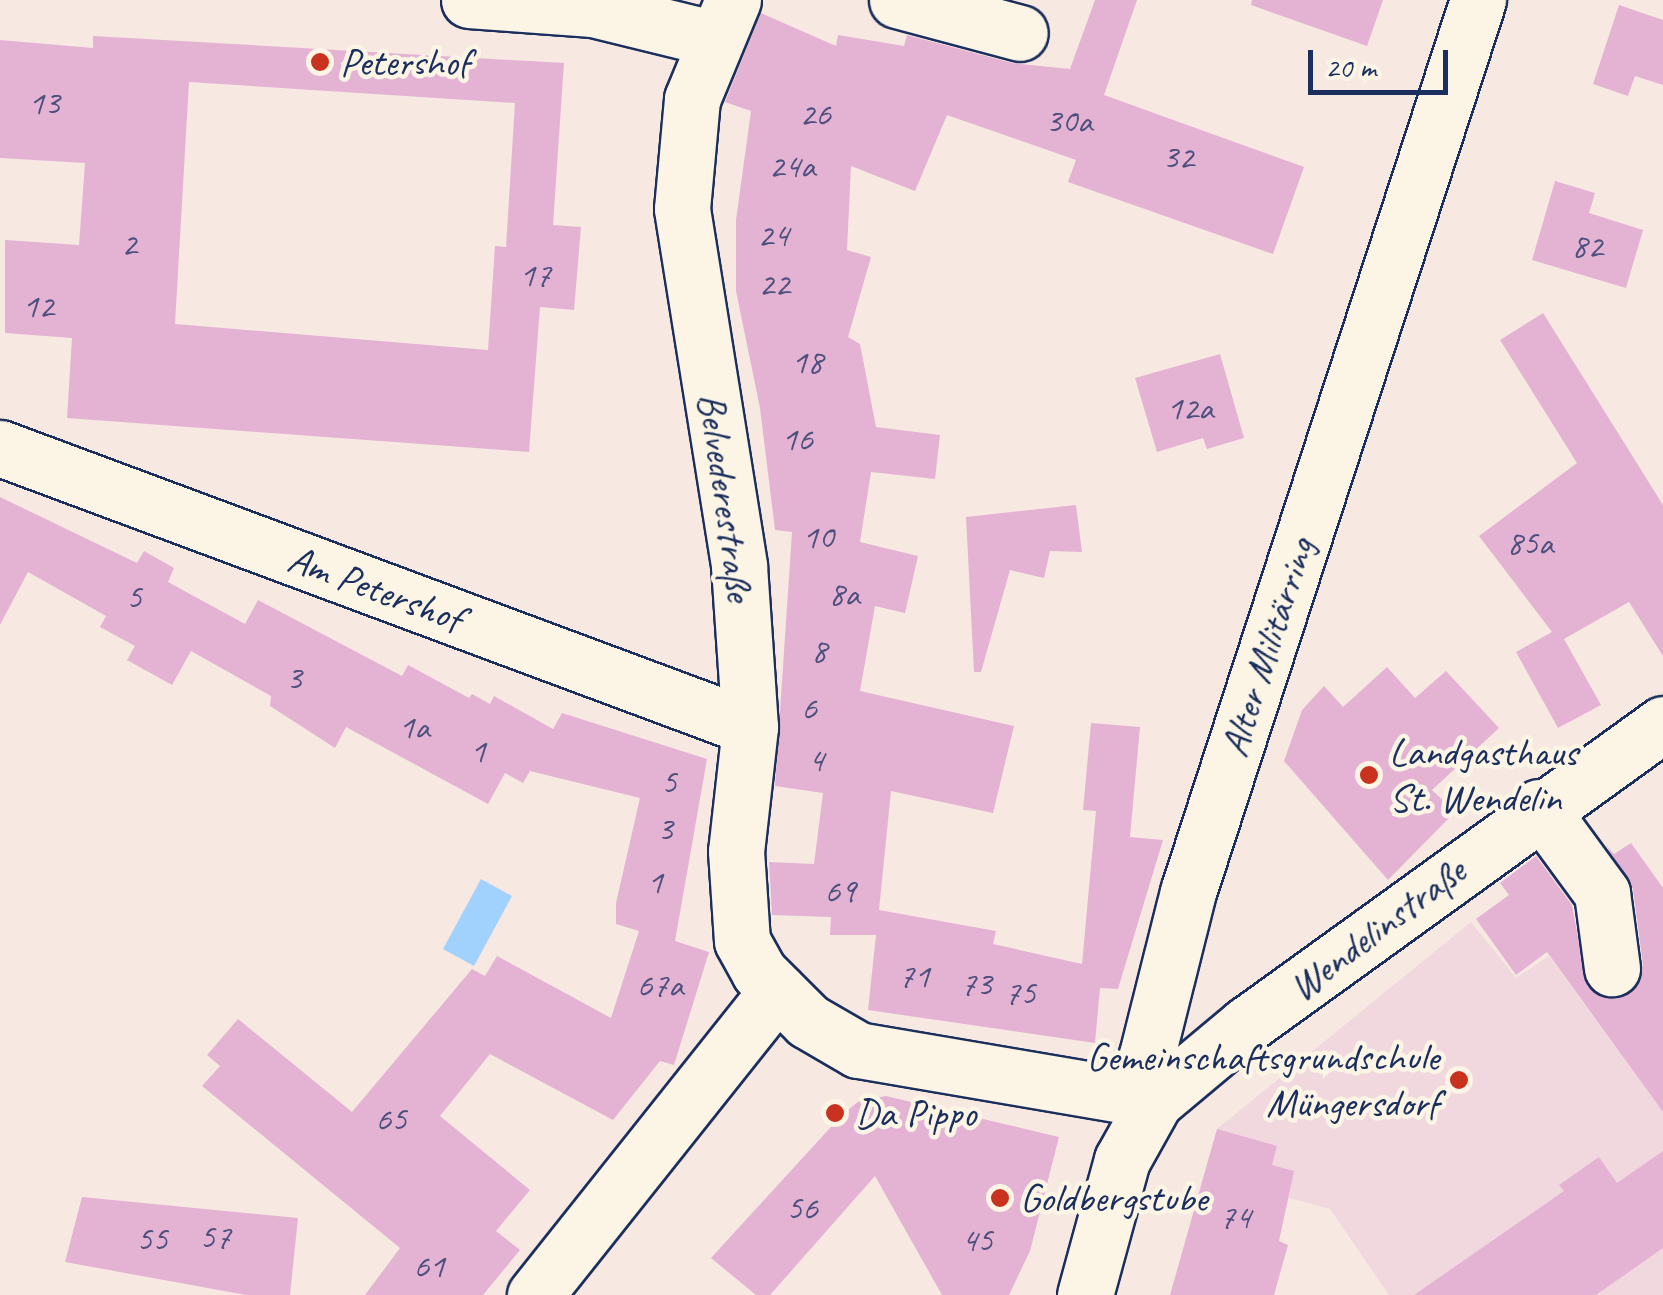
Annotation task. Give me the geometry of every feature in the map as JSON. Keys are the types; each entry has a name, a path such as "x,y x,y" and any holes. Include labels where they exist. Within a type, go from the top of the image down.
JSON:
{"street":[{"path":"469,0 724,20"},
{"path":"896,0 1020,32"},
{"name":"Alter Militärring","path":"1155,1102 1147,1055 1188,892 1478,0"},
{"name":"Belvederestraße","path":"724,20 692,99 682,209 739,566 750,726 736,850 742,940 777,991"},
{"name":"Am Petershof","path":"0,448 750,726"},
{"name":"Wendelinstraße","path":"1155,1102 1203,1058 1539,807 1663,724"},
{"path":"1539,807 1602,893 1612,968"},
{"path":"535,1295 608,1198 777,991 808,1021 858,1050 1155,1102 1122,1160 1085,1295"}],"shaded area":[{"name":"Gemeinschaftsgrundschule Müngersdorf","path":"1471,922 1516,978 1549,956 1663,1112 1663,1295 1389,1295 1330,1209 1204,1175 1217,1129"}],"water":[{"path":"481,879 512,896 474,966 443,949"}],"building":[{"path":"1095,0 1137,0 1104,95 1304,167 1273,254 1068,182 1076,160 947,115 915,191 851,166 847,250 871,257 848,337 860,344 876,427 940,435 935,479 871,472 860,542 918,556 905,613 875,606 860,691 1014,726 993,813 891,791 879,910 996,931 993,944 1082,964 1096,811 1083,810 1091,723 1140,727 1130,837 1163,840 1118,989 1100,988 1095,1043 868,1010 876,935 830,935 831,917 772,915 769,862 814,864 823,793 775,786 792,532 775,530 760,408 736,291 736,220 751,111 725,102 761,13 836,46 838,35 904,46 907,35 1012,63 1070,69"},
{"path":"1252,0 1383,0 1367,46 1251,5"},
{"path":"1619,5 1663,20 1663,85 1635,76 1628,96 1593,84"},
{"path":"93,36 564,63 553,225 581,227 574,310 540,307 529,452 67,418 72,338 5,333 5,240 79,245 85,163 0,158 0,40 93,48","holes":["189,82 515,103 506,247 495,246 488,350 175,324"]},
{"path":"1555,181 1595,193 1589,213 1643,230 1626,288 1532,260"},
{"path":"1543,313 1663,505 1663,656 1629,602 1564,639 1601,705 1558,728 1516,652 1552,632 1479,536 1577,463 1500,340"},
{"path":"1220,354 1244,438 1207,449 1203,438 1157,452 1135,378"},
{"path":"0,497 137,563 144,551 174,568 168,582 245,624 258,600 402,676 408,665 469,698 472,694 490,704 494,696 553,729 562,713 707,759 675,941 709,952 674,1065 660,1061 613,1120 490,1054 440,1116 530,1190 496,1231 520,1250 483,1295 365,1295 400,1248 202,1086 220,1066 207,1055 238,1019 352,1112 472,969 485,976 497,956 611,1018 639,931 616,924 616,903 640,798 530,771 523,783 505,773 488,804 346,727 335,748 270,706 271,696 191,651 172,685 127,660 135,646 100,627 106,616 28,572 0,625"},
{"path":"1076,505 1082,552 1050,551 1044,578 1010,570 981,672 974,672 966,517"},
{"path":"1387,667 1415,698 1446,671 1499,728 1432,790 1455,812 1388,880 1284,761 1302,710 1324,686 1343,707"},
{"path":"1631,843 1663,888 1663,1112 1547,952 1516,975 1476,919 1509,895 1500,883 1536,856 1572,905 1587,986 1601,997 1630,993 1643,965 1633,889 1606,845 1614,854"},
{"path":"886,1096 1059,1137 1030,1251 1009,1295 942,1295 875,1176 770,1295 756,1295 711,1258 841,1116 859,1101"},
{"path":"1217,1129 1277,1146 1272,1165 1294,1171 1279,1241 1288,1245 1274,1295 1170,1295"},
{"path":"1663,1151 1663,1248 1596,1295 1414,1295 1564,1191 1559,1185 1599,1157 1617,1183"},
{"path":"82,1197 298,1218 290,1295 246,1295 65,1262"}],"place":[{"name":"Petershof","path":"320,62"},
{"name":"Landgasthaus St. Wendelin","path":"1369,775"},
{"name":"Gemeinschaftsgrundschule Müngersdorf","path":"1459,1080"},
{"name":"Da Pippo","path":"835,1113"},
{"name":"Goldbergstube","path":"1000,1198"}]}
